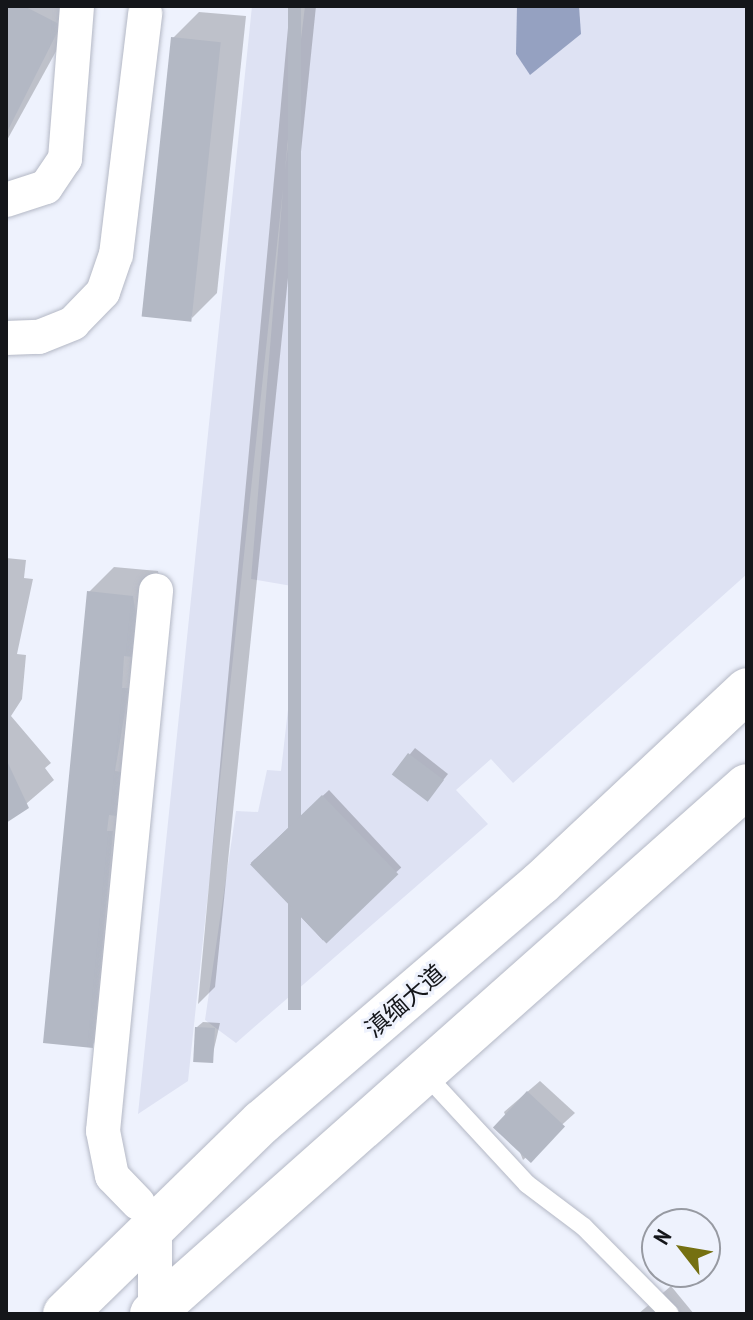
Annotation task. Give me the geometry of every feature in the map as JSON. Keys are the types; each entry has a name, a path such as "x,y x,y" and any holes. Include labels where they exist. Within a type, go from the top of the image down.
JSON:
{"main road":[{"name":"滇缅大道","path":"65,1314 146,1214 329,1067 747,690"},
{"path":"154,1313 427,1076 747,786"},
{"path":"329,1067 324,1104 355,1125 374,1120"},
{"path":"49,1314 146,1214"}],"street":[{"path":"6,200 46,187 65,159 77,6"},
{"path":"6,338 39,337 73,323 103,292 116,255 145,14"},
{"path":"154,1313 146,1214 112,1176 103,1131 156,591"}],"lane":[{"path":"427,1076 527,1184 584,1227 670,1314"}],"shaded area":[{"path":"252,6 301,6 285,170 305,6 747,6 747,574 513,783 491,759 456,790 488,824 236,1043 205,1020 236,811 258,812 267,770 281,771 291,683 292,586 251,579 283,189 188,1081 138,1114"}],"water":[{"path":"517,6 579,6 581,34 530,75 516,54"}],"building":[{"path":"6,6 24,6 61,25 6,134"},
{"path":"288,6 301,6 301,1010 288,1010"},
{"path":"171,37 221,42 191,322 142,316"},
{"path":"87,591 133,596 136,614 132,657 124,656 122,688 129,688 115,771 121,772 116,816 109,815 107,831 113,831 93,1048 43,1043"},
{"path":"408,753 444,780 428,802 392,775"},
{"path":"6,759 29,808 6,823"},
{"path":"322,795 398,874 326,944 250,864"},
{"path":"195,1027 215,1028 213,1063 193,1062"},
{"path":"527,1091 565,1126 531,1163 493,1128"}]}
